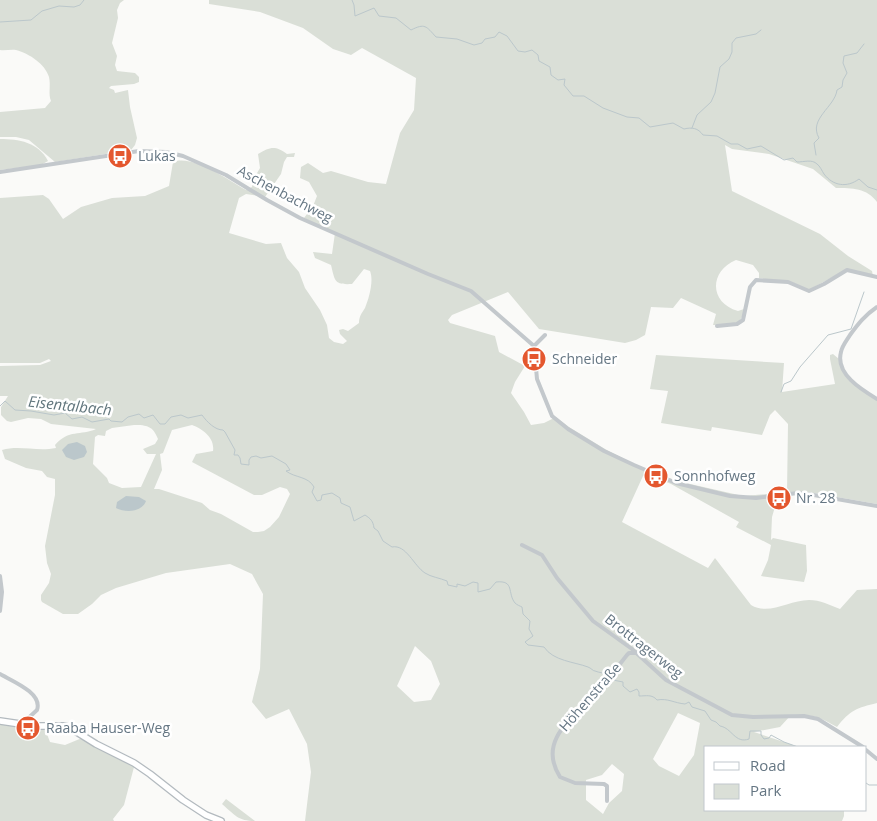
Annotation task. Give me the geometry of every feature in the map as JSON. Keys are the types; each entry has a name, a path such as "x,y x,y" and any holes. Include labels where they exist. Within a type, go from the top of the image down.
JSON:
{"street":[{"name":"Aschenbachweg","path":"0,172 139,152 166,152 183,156 226,175 300,218 471,292 534,346"},
{"path":"717,326 737,324 743,320 750,287 756,280 788,282 810,291 847,270 877,278"},
{"path":"877,307 864,316 858,324 843,348 840,357 843,369 848,377 877,399"},
{"path":"545,335 534,346 537,379 552,416 574,433 623,460 684,485 730,496 756,498 798,493 877,506"},
{"name":"Brottragerweg","path":"522,545 542,555 557,578 593,620 638,654 666,680 724,712 739,716 811,716 829,725 860,746"},
{"path":"0,576 2,592 0,610"},
{"name":"Höhenstraße","path":"608,801 607,786 604,784 575,783 560,777 553,757 554,743 558,734 601,689 627,655 633,652 638,654"},
{"path":"0,674 30,692 37,700 37,710 22,724"},
{"path":"0,721 65,726 72,729 96,744 134,763 183,800 206,815 221,821"}],"green space":[{"path":"0,0 124,0 120,3 117,10 118,18 112,43 117,56 115,65 117,71 135,73 139,77 139,82 111,86 109,88 114,90 115,93 128,90 137,138 131,150 55,162 29,140 16,137 0,137 0,112 45,108 51,101 49,77 40,64 32,57 21,52 0,50"},
{"path":"209,0 877,0 877,202 864,191 836,188 813,169 769,154 732,149 725,145 732,191 820,234 848,256 872,271 873,276 847,269 809,290 794,283 759,278 759,273 753,265 736,260 721,271 716,287 722,301 728,307 738,311 744,309 741,319 737,322 729,325 713,325 716,314 681,298 673,308 651,307 645,335 625,343 539,329 508,292 452,315 448,320 450,323 495,336 499,352 525,366 515,382 511,393 531,425 544,423 556,417 605,449 634,464 677,481 743,496 779,493 772,517 771,540 773,538 806,545 807,571 804,582 761,576 768,560 771,545 736,527 739,522 671,484 647,474 643,476 622,522 708,568 715,558 751,605 765,609 794,602 813,600 840,609 857,590 877,589 877,703 854,710 837,727 816,717 791,715 780,727 754,732 796,746 704,746 704,811 844,811 842,821 305,821 311,772 307,744 289,709 266,719 252,702 260,669 263,594 252,574 230,564 166,573 116,588 101,595 78,614 63,614 42,602 41,595 49,583 51,574 47,563 45,546 55,495 55,479 47,477 42,471 26,468 5,459 2,450 15,448 56,448 55,445 65,437 96,429 51,424 41,419 28,418 11,422 1,415 1,407 8,396 0,396 0,366 40,365 51,361 49,359 40,363 0,363 0,198 43,195 49,199 63,219 81,207 112,198 145,196 169,186 173,162 181,160 200,165 246,190 252,187 253,180 260,168 258,154 272,148 279,149 287,154 295,153 294,157 287,157 281,174 265,197 246,194 239,198 229,233 266,244 281,243 287,258 299,272 305,288 320,310 327,325 329,338 334,342 343,344 347,341 340,334 339,330 348,331 359,323 360,316 365,308 371,284 370,271 364,269 352,284 342,284 336,281 331,265 315,258 313,252 332,254 335,233 304,218 313,206 317,196 309,182 300,178 301,167 308,163 323,173 331,171 368,182 386,184 400,133 414,110 416,78 362,48 351,55 333,49 303,28 260,12 209,4","holes":["143,425 152,429 158,439 155,444 143,449 147,454 156,454 141,487 122,488 109,483 107,478 93,464 95,437 98,435 105,436 106,431 112,428","192,425 204,432 210,438 213,446 213,451 196,454 192,462 254,495 262,495 280,487 287,489 290,494 279,517 270,527 264,531 253,532 210,510 202,503 154,489 162,470 160,454 163,453 172,430","415,646 431,661 440,684 431,700 414,702 397,686","678,713 700,723 694,755 679,776 659,766 653,759","612,764 624,774 622,791 609,803 603,814 586,800 586,780 602,775"]},
{"path":"0,139 27,143 39,150 48,161 41,165 0,170"},
{"path":"833,354 839,359 844,374 877,401 877,504 808,492 787,492 788,424 775,410 770,415 762,435 712,427 711,431 661,423 668,391 650,389 656,355 784,363 782,392 835,384 830,359 830,355"},
{"path":"0,723 45,729 50,742 65,745 82,738 127,761 134,767 124,805 113,819 114,821 0,821"},
{"path":"226,799 255,821 241,819 234,814 222,804"}],"shaded area":[{"path":"77,442 85,446 87,452 84,457 74,460 66,457 62,450 68,444"},
{"path":"126,496 139,497 146,501 144,505 133,511 124,511 116,508 117,502"}],"waterway":[{"path":"0,22 31,20 42,11 59,6 74,7 80,5 84,0"},
{"path":"352,0 355,16 374,8 379,16 396,18 411,30 422,26 425,27 436,37 457,39 474,45 482,43 485,39 495,37 499,32 507,36 518,51 532,50 538,55 539,61 550,67 551,75 558,80 565,79 564,85 573,96 584,96 603,108 627,117 639,118 650,127 673,123 684,129 697,129 703,135 717,136 731,144 738,144 747,149 761,146 784,160 793,158 797,162 815,162 824,174 836,183 845,185 859,179 868,187 877,190"},
{"path":"692,128 697,115 711,102 715,93 720,67 729,59 732,52 732,43 736,38 756,34 761,30"},
{"path":"816,155 814,143 819,138 817,131 819,119 832,102 837,90 842,87 847,73 843,63 844,56 857,53 864,44"},
{"path":"781,392 784,384 791,381 800,367 828,335 851,329 864,292"},
{"name":"Eisentalbach","path":"0,406 5,401 15,410 54,415 65,413 72,419 82,417 92,422 109,419 122,422 128,417 139,414 144,418 153,415 160,424 165,424 171,417 181,415 188,418 202,415 211,425 225,432 235,450 234,455 238,455 241,464 249,465 251,457 256,456 261,458 272,456 286,464 290,470 286,471 311,483 314,487 312,492 317,501 321,500 322,495 332,493 340,498 341,503 350,507 354,521 365,515 367,516 383,541 392,547 402,549 427,574 447,581 448,585 457,587 457,584 465,586 473,582 478,583 478,592 490,589 496,582 506,583 510,588 515,603 522,607 523,614 530,621 529,629 533,636 525,642 528,645 544,647 558,658 607,675"},
{"name":"Eisentalbach","path":"613,680 623,682 623,686 630,692 637,689 639,696 651,696 657,700 685,704 689,702 692,707 705,711 711,720 724,727 737,738 749,739 750,731 761,731 764,739 769,738 771,735 795,746"},
{"name":"Eisentalbach","path":"867,784 877,785"}],"place":[{"name":"Lukas","path":"120,156"},
{"name":"Schneider","path":"534,359"},
{"name":"Sonnhofweg","path":"656,476"},
{"name":"Nr. 28","path":"779,498"},
{"name":"Raaba Hauser-Weg","path":"28,728"}]}
